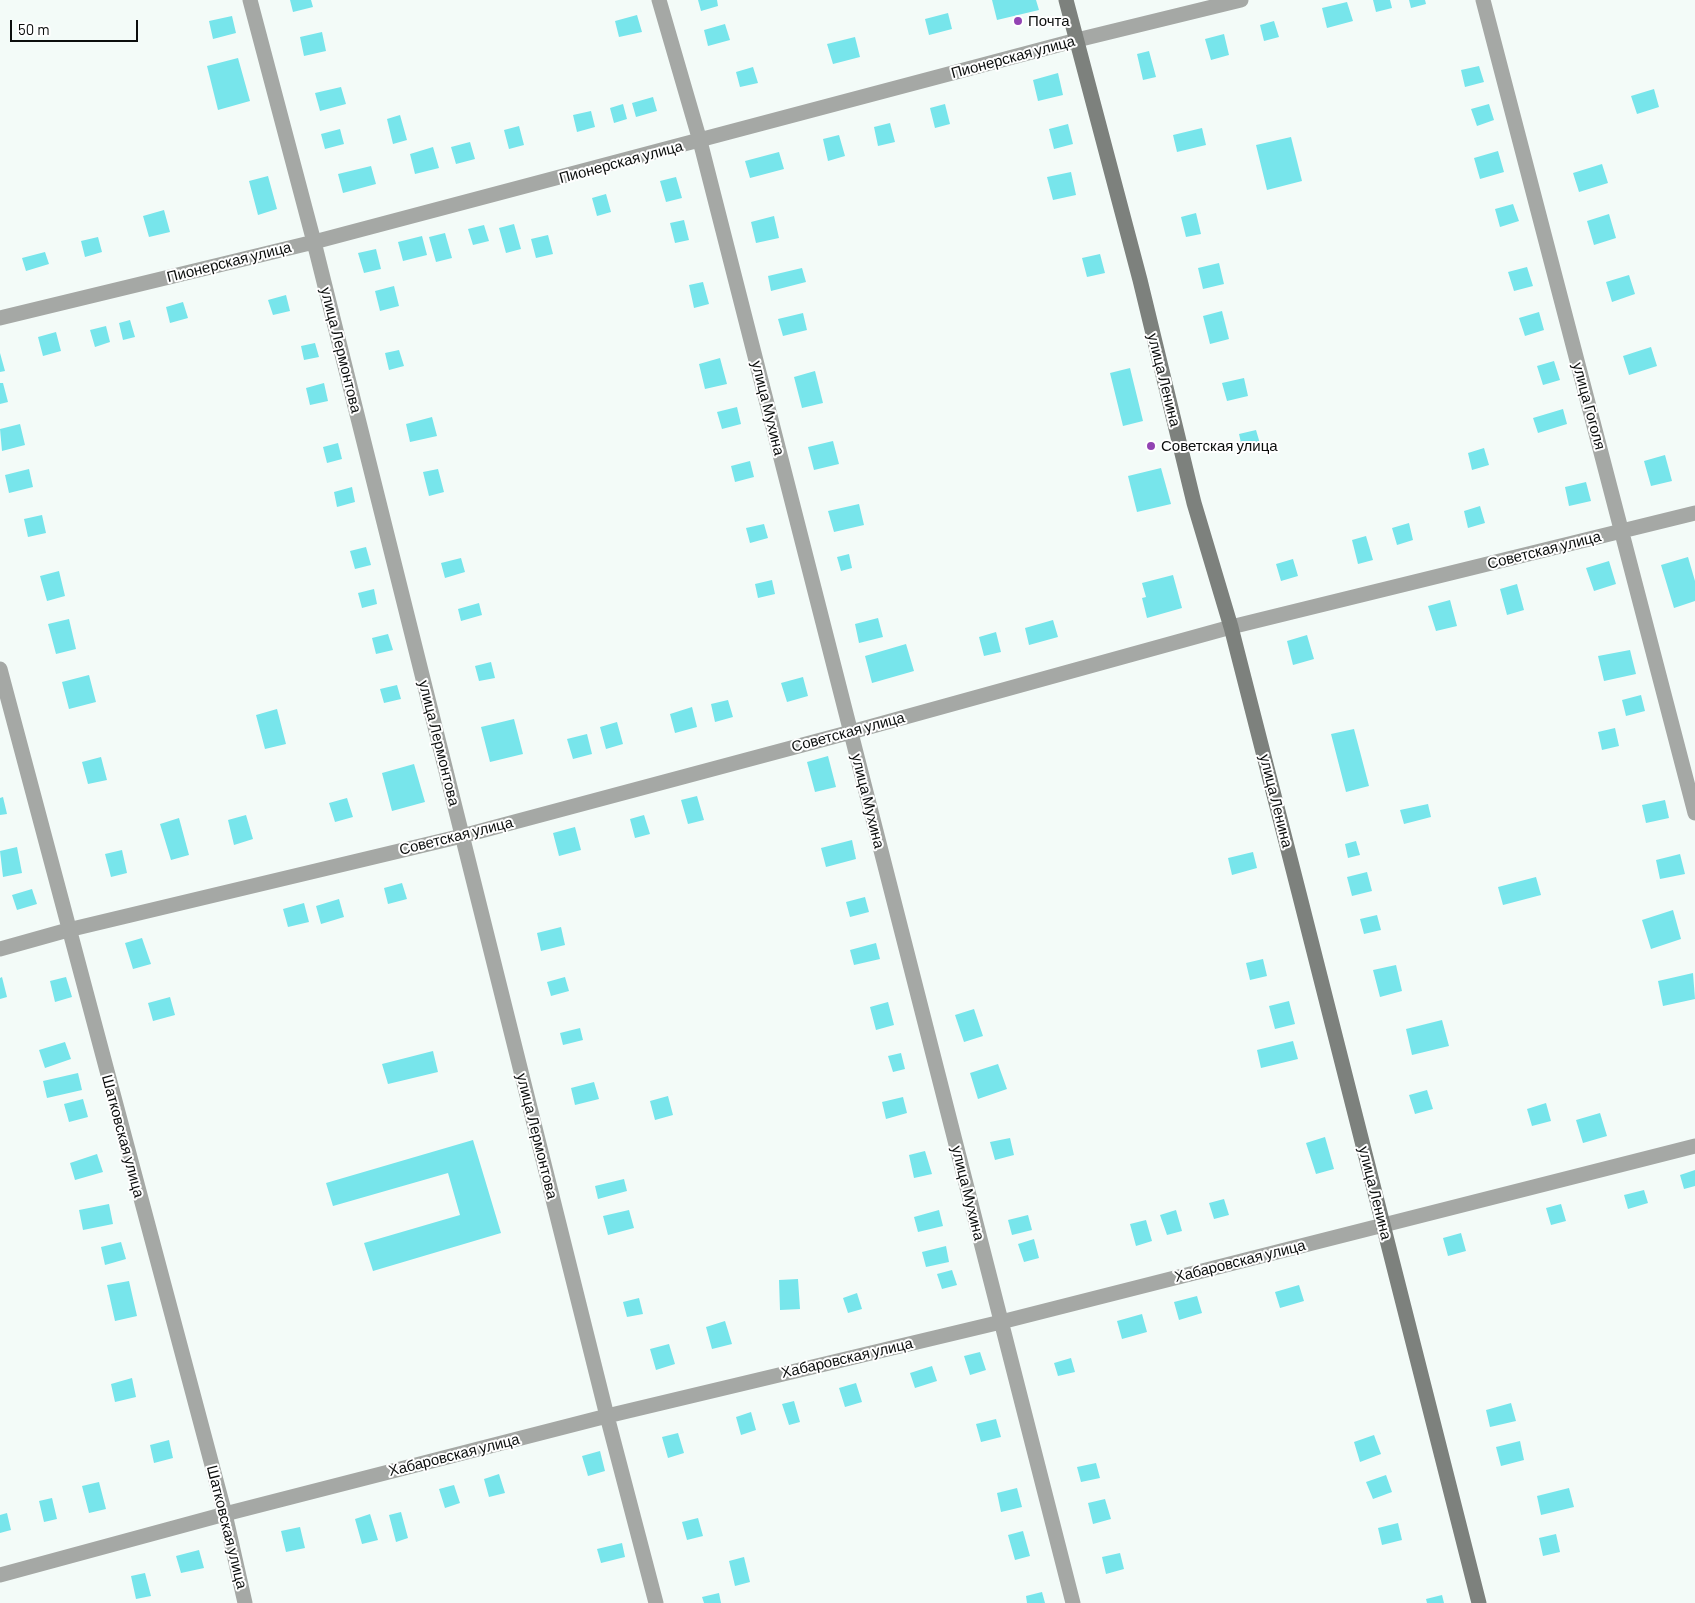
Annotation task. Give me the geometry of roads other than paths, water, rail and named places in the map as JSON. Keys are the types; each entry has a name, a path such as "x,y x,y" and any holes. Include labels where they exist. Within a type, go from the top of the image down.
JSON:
{"main road":[{"name":"улица Ленина","path":"1066,0 1140,280 1194,503 1231,627 1479,1603"}],"street":[{"name":"улица Лермонтова","path":"250,0 314,242 607,1416 656,1603"},
{"name":"улица Мухина","path":"659,0 700,141 1073,1603"},
{"name":"Пионерская улица","path":"0,318 314,242 1077,40 1241,0"},
{"name":"улица Гоголя","path":"1483,0 1695,812"},
{"name":"Советская улица","path":"0,949 68,930 462,836 1231,627 1695,513"},
{"name":"Шатковская улица","path":"0,669 225,1514 245,1603"},
{"name":"Хабаровская улица","path":"0,1575 225,1514 607,1416 1001,1322 1695,1146"}],"place":[{"name":"Почта","path":"1018,21"},
{"name":"Советская улица","path":"1151,446"}]}
